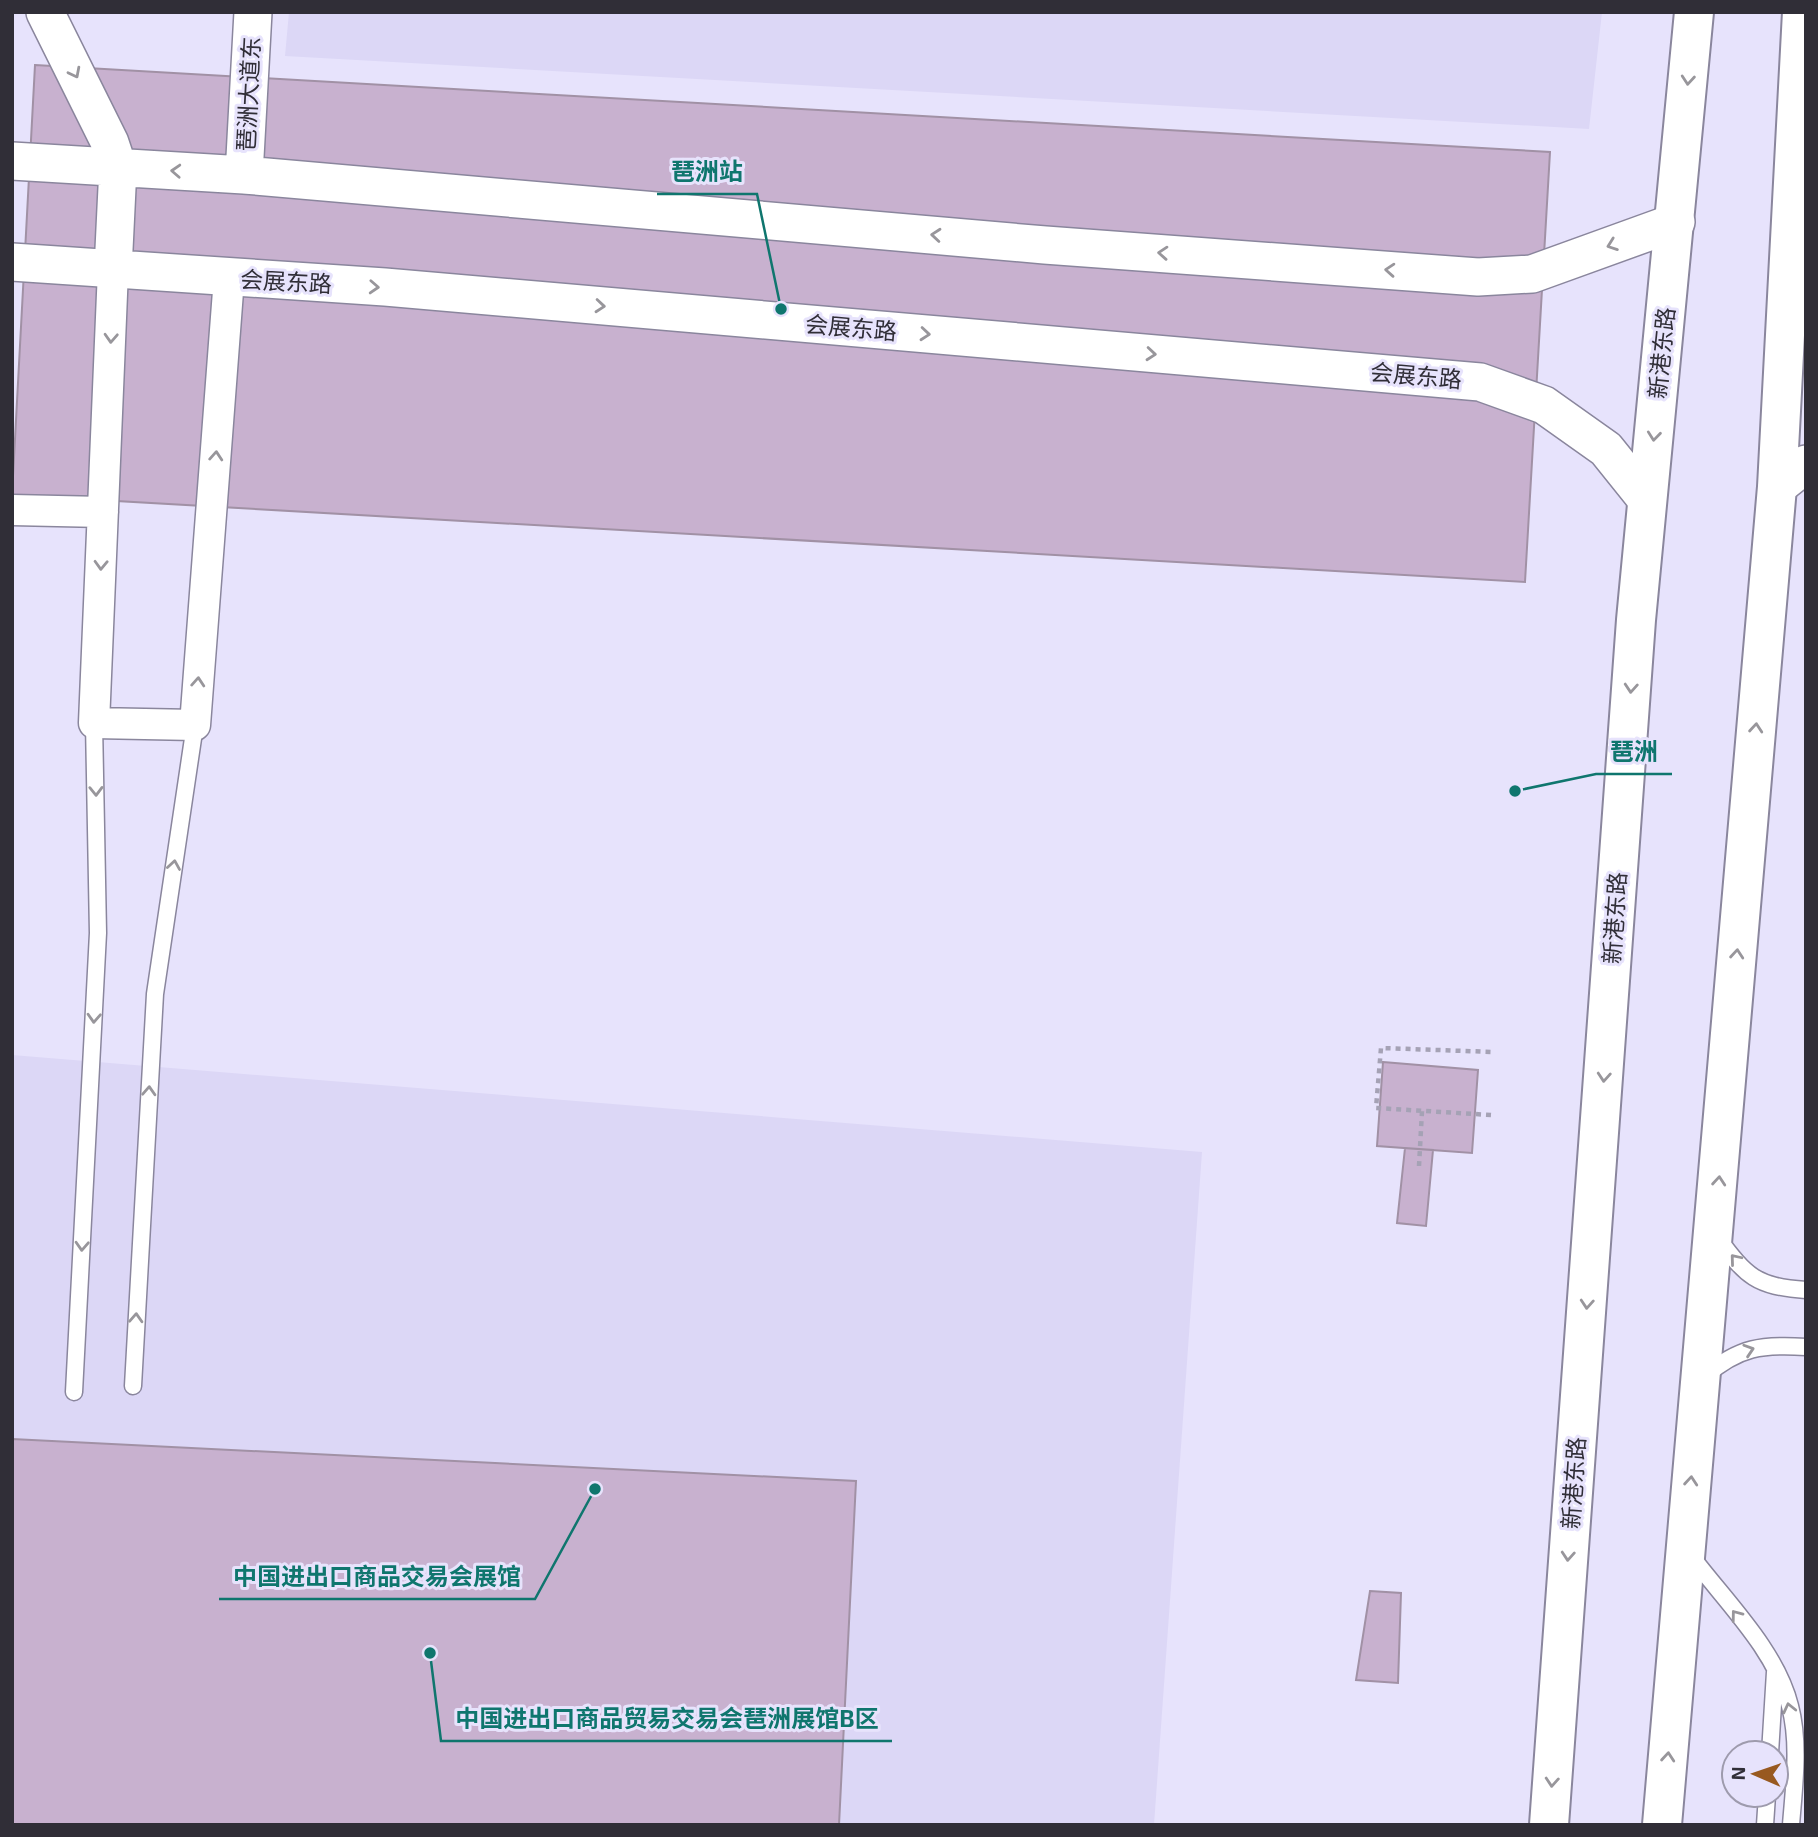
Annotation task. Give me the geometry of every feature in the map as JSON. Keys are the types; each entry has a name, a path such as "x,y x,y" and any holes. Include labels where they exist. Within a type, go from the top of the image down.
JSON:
{"main road":[{"name":"新港东路","path":"1549,1825 1647,500 1676,222 1694,12"},
{"path":"1662,1825 1777,487 1801,161 1802,12"}],"street":[{"path":"45,12 110,143 118,167 94,723 195,725 229,278"},
{"name":"琶洲大道东","path":"244,175 253,12"},
{"path":"12,161 244,175 1017,242 1478,277 1532,274 1676,222"},
{"name":"会展东路","path":"12,262 385,287 1480,382 1544,405 1606,449 1647,500"},
{"path":"1777,487 1806,464"},
{"path":"12,510 103,512"}],"lane":[{"path":"74,1392 98,933 94,723"},
{"path":"133,1386 155,994 195,725"},
{"path":"1714,1234 1737,1264 1754,1279 1773,1287 1806,1290"},
{"path":"1700,1380 1722,1362 1741,1352 1767,1344 1806,1347"},
{"path":"1685,1549 1764,1652 1790,1706 1794,1733 1791,1825"},
{"path":"1771,1739 1775,1671"}],"path":[{"path":"1490,1115 1376,1108 1381,1048 1494,1052"},
{"path":"1419,1166 1422,1111"}],"shaded area":[{"path":"289,12 1602,12 1589,129 285,56"},
{"path":"12,1055 1202,1152 1154,1825 12,1825"}],"building":[{"path":"35,65 1550,152 1525,582 12,495"},
{"path":"1383,1062 1478,1070 1472,1153 1377,1146"},
{"path":"1405,1148 1433,1150 1426,1226 1397,1223"},
{"path":"12,1439 856,1481 839,1825 12,1825"},
{"path":"1370,1591 1401,1593 1398,1683 1356,1680"}],"place":[{"name":"琶洲站","path":"781,309"},
{"name":"琶洲","path":"1515,791"},
{"name":"中国进出口商品交易会展馆","path":"595,1489"},
{"name":"中国进出口商品贸易交易会琶洲展馆B区","path":"430,1653"}]}
